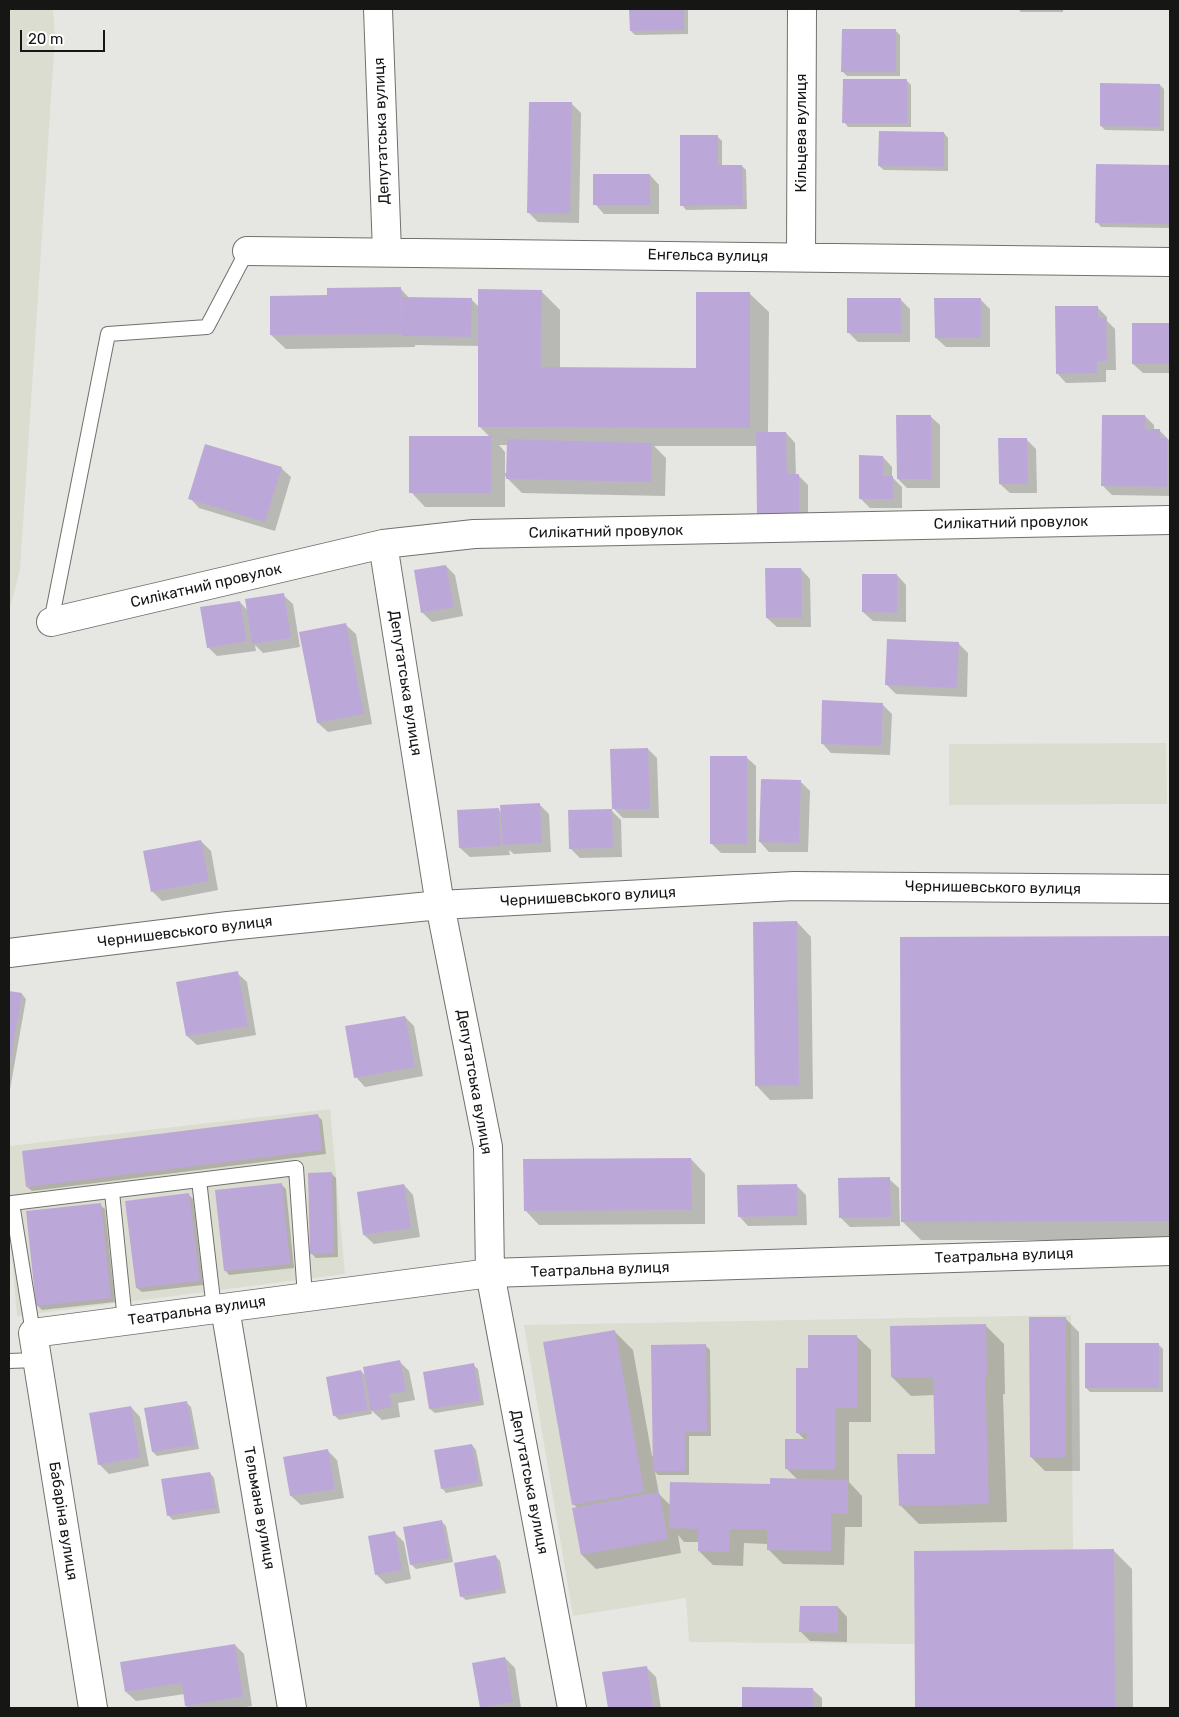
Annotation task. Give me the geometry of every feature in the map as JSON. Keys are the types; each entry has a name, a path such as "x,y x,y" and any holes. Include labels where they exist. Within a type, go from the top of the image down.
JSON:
{"street":[{"name":"Депутатська вулиця","path":"378,9 386,252"},
{"name":"Кільцева вулиця","path":"801,257 802,9"},
{"name":"Енгельса вулиця","path":"247,250 1170,262"},
{"name":"Силікатний провулок","path":"51,622 383,544 474,534 1170,520"},
{"name":"Депутатська вулиця","path":"383,544 440,905 488,1147 490,1273 572,1708"},
{"name":"Чернишевського вулиця","path":"9,953 228,926 440,905 794,886 1170,889"},
{"name":"Театральна вулиця","path":"33,1333 490,1273 1170,1251"},
{"name":"Тельмана вулиця","path":"220,1308 292,1708"},
{"name":"Бабаріна вулиця","path":"33,1333 93,1708"}],"lane":[{"path":"51,622 108,334 206,327 247,250"},
{"path":"33,1333 12,1203 296,1168 305,1297"},
{"path":"199,1180 220,1308"},
{"path":"112,1192 125,1321"},
{"path":"9,1361 37,1360"}],"shaded area":[{"path":"9,9 53,9 55,38 20,570 9,611"},
{"path":"1166,743 1167,804 949,805 949,744"},
{"path":"330,1109 345,1274 17,1316 9,1224 9,1146"},
{"path":"1071,1315 1073,1550 914,1551 914,1644 689,1642 686,1598 573,1616 524,1325"}],"building":[{"path":"629,9 684,9 684,30 630,31"},
{"path":"842,29 896,29 896,72 841,72"},
{"path":"843,79 907,79 907,123 842,123"},
{"path":"1100,83 1160,84 1160,127 1100,126"},
{"path":"529,102 572,102 570,214 527,213"},
{"path":"879,131 944,132 944,167 878,166"},
{"path":"680,135 718,135 718,165 742,165 743,205 680,206"},
{"path":"1096,164 1170,165 1170,224 1095,223"},
{"path":"593,174 650,174 650,205 593,205"},
{"path":"401,287 401,331 402,297 472,298 471,337 402,336 402,334 270,335 270,296 327,295 327,288"},
{"path":"478,289 542,290 541,367 696,368 696,292 750,292 750,428 478,427"},
{"path":"847,298 901,298 901,333 847,333"},
{"path":"934,298 981,298 981,338 935,338"},
{"path":"1055,306 1098,306 1098,318 1106,318 1107,361 1097,361 1097,373 1056,374"},
{"path":"1132,323 1169,323 1169,364 1132,364"},
{"path":"896,415 931,415 931,479 897,479"},
{"path":"1102,415 1145,415 1145,429 1160,429 1160,438 1167,438 1167,487 1101,486"},
{"path":"756,432 786,432 787,474 799,474 799,518 757,518"},
{"path":"409,436 491,436 491,493 409,493"},
{"path":"998,438 1027,438 1028,484 999,484"},
{"path":"507,439 652,443 651,482 506,479"},
{"path":"205,444 282,467 265,522 188,499"},
{"path":"859,455 883,456 883,476 893,476 893,499 859,499"},
{"path":"446,565 454,607 421,613 414,570"},
{"path":"765,568 801,568 802,618 766,618"},
{"path":"862,574 897,574 897,613 862,612"},
{"path":"284,593 291,638 252,644 245,599"},
{"path":"240,601 247,641 207,648 200,607"},
{"path":"346,623 364,714 317,723 299,632"},
{"path":"887,639 959,642 957,688 885,685"},
{"path":"822,700 883,703 881,746 821,744"},
{"path":"648,748 650,809 612,809 610,749"},
{"path":"710,756 747,756 747,844 710,844"},
{"path":"761,779 801,780 799,843 759,842"},
{"path":"540,803 542,843 503,845 500,805"},
{"path":"499,808 501,846 459,848 457,810"},
{"path":"612,809 613,848 569,849 568,810"},
{"path":"201,840 209,881 151,892 143,851"},
{"path":"797,921 799,1085 755,1086 753,922"},
{"path":"1170,936 1170,1221 901,1222 900,937"},
{"path":"238,971 248,1026 186,1036 176,982"},
{"path":"9,991 22,993 10,1063 9,1063"},
{"path":"405,1016 415,1067 354,1078 345,1026"},
{"path":"318,1114 322,1150 26,1187 22,1151"},
{"path":"691,1158 692,1210 524,1211 523,1159"},
{"path":"332,1172 334,1253 310,1254 308,1173"},
{"path":"890,1177 891,1217 839,1218 838,1178"},
{"path":"282,1183 290,1264 224,1271 215,1190"},
{"path":"404,1184 411,1228 363,1235 357,1192"},
{"path":"797,1184 798,1216 738,1217 737,1185"},
{"path":"189,1193 200,1281 136,1288 125,1201"},
{"path":"101,1203 111,1298 36,1306 26,1211"},
{"path":"1029,1317 1066,1317 1066,1457 1030,1457"},
{"path":"986,1324 987,1376 985,1376 989,1504 899,1506 897,1454 935,1454 933,1377 891,1377 890,1326"},
{"path":"615,1330 644,1492 572,1505 543,1342"},
{"path":"808,1335 857,1335 857,1408 835,1408 835,1470 785,1469 785,1439 807,1439 807,1433 796,1433 796,1368 808,1368"},
{"path":"1085,1343 1159,1343 1159,1388 1085,1388"},
{"path":"706,1344 707,1432 685,1432 685,1471 653,1471 651,1345"},
{"path":"400,1360 406,1391 389,1394 392,1407 371,1411 363,1367"},
{"path":"474,1363 480,1401 429,1409 423,1372"},
{"path":"361,1370 368,1410 333,1416 326,1377"},
{"path":"187,1401 195,1445 152,1452 144,1408"},
{"path":"131,1406 140,1457 98,1465 89,1413"},
{"path":"472,1444 479,1482 441,1489 434,1450"},
{"path":"328,1449 335,1489 290,1496 283,1457"},
{"path":"210,1472 216,1508 167,1516 161,1479"},
{"path":"770,1478 848,1480 848,1514 831,1513 831,1551 767,1550 767,1530 730,1529 729,1552 698,1551 698,1529 669,1528 670,1482 770,1484"},
{"path":"659,1492 668,1539 581,1555 572,1508"},
{"path":"442,1520 449,1558 410,1565 403,1527"},
{"path":"395,1531 402,1570 375,1575 368,1536"},
{"path":"1114,1549 1115,1708 915,1708 914,1551"},
{"path":"496,1555 502,1589 460,1597 454,1563"},
{"path":"800,1606 838,1606 838,1633 799,1632"},
{"path":"235,1644 243,1697 185,1706 182,1683 125,1692 120,1662"},
{"path":"505,1657 513,1702 480,1708 472,1663"},
{"path":"647,1666 653,1708 608,1708 602,1672"},
{"path":"742,1687 813,1688 813,1708 742,1708"}]}
